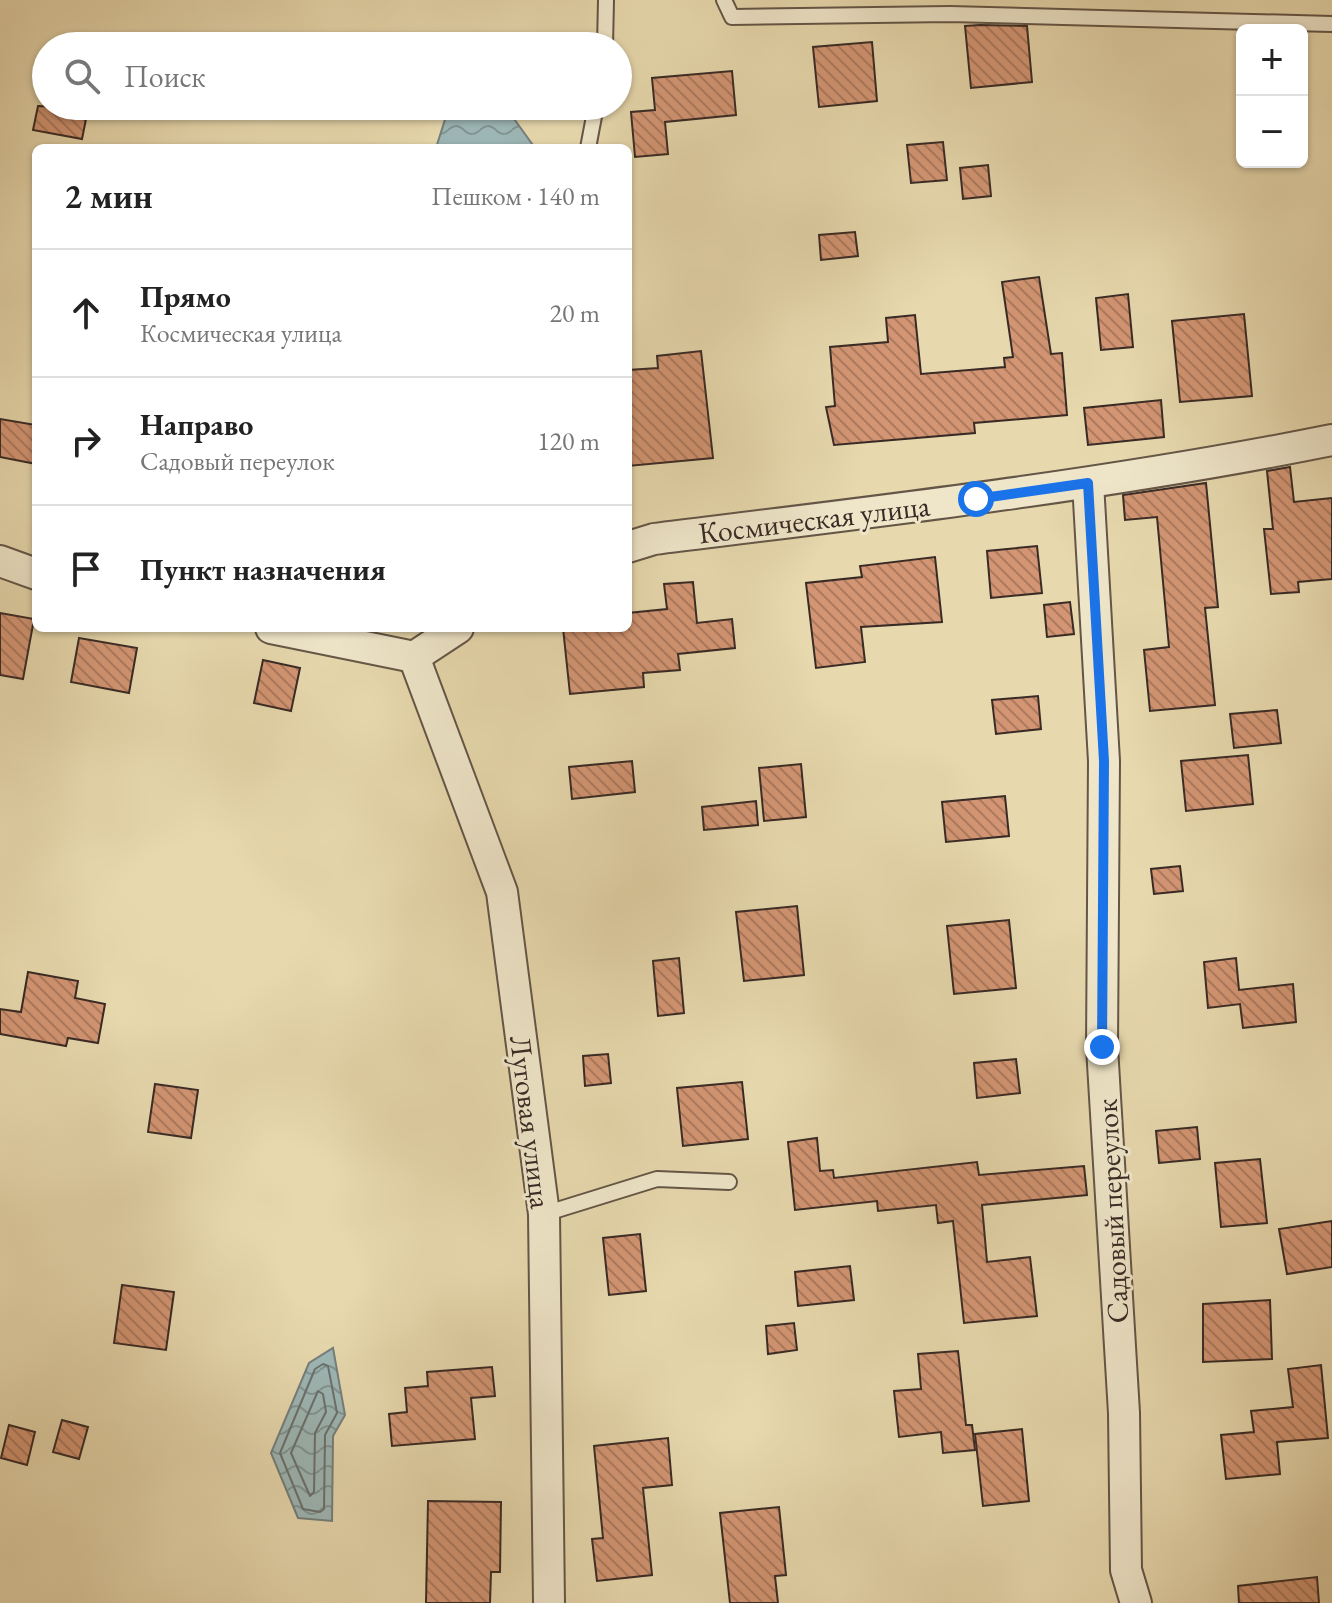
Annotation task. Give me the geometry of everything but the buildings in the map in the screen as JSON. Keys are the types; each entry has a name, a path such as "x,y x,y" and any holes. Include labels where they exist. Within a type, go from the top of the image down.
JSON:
{"street":[{"name":"Космическая улица","path":"632,546 654,539 1088,483 1227,461 1332,440"},
{"name":"Садовый переулок","path":"1088,483 1104,761 1102,1047 1124,1413 1126,1570 1136,1603"},
{"path":"0,561 32,573"},
{"path":"291,632 414,657 452,632"},
{"name":"Луговая улица","path":"414,657 502,892 544,1214 549,1603"}],"lane":[{"path":"605,32 606,0"},
{"path":"724,0 732,17 950,14 1332,24"},
{"path":"589,144 593,120"},
{"path":"544,1214 657,1179 729,1182"}],"water":[{"path":"445,120 515,120 532,144 437,144"},
{"path":"333,1348 345,1415 333,1436 332,1521 298,1518 271,1453 309,1363"}],"route":[{"path":"976,499 1088,483 1104,761 1102,1047"}]}
